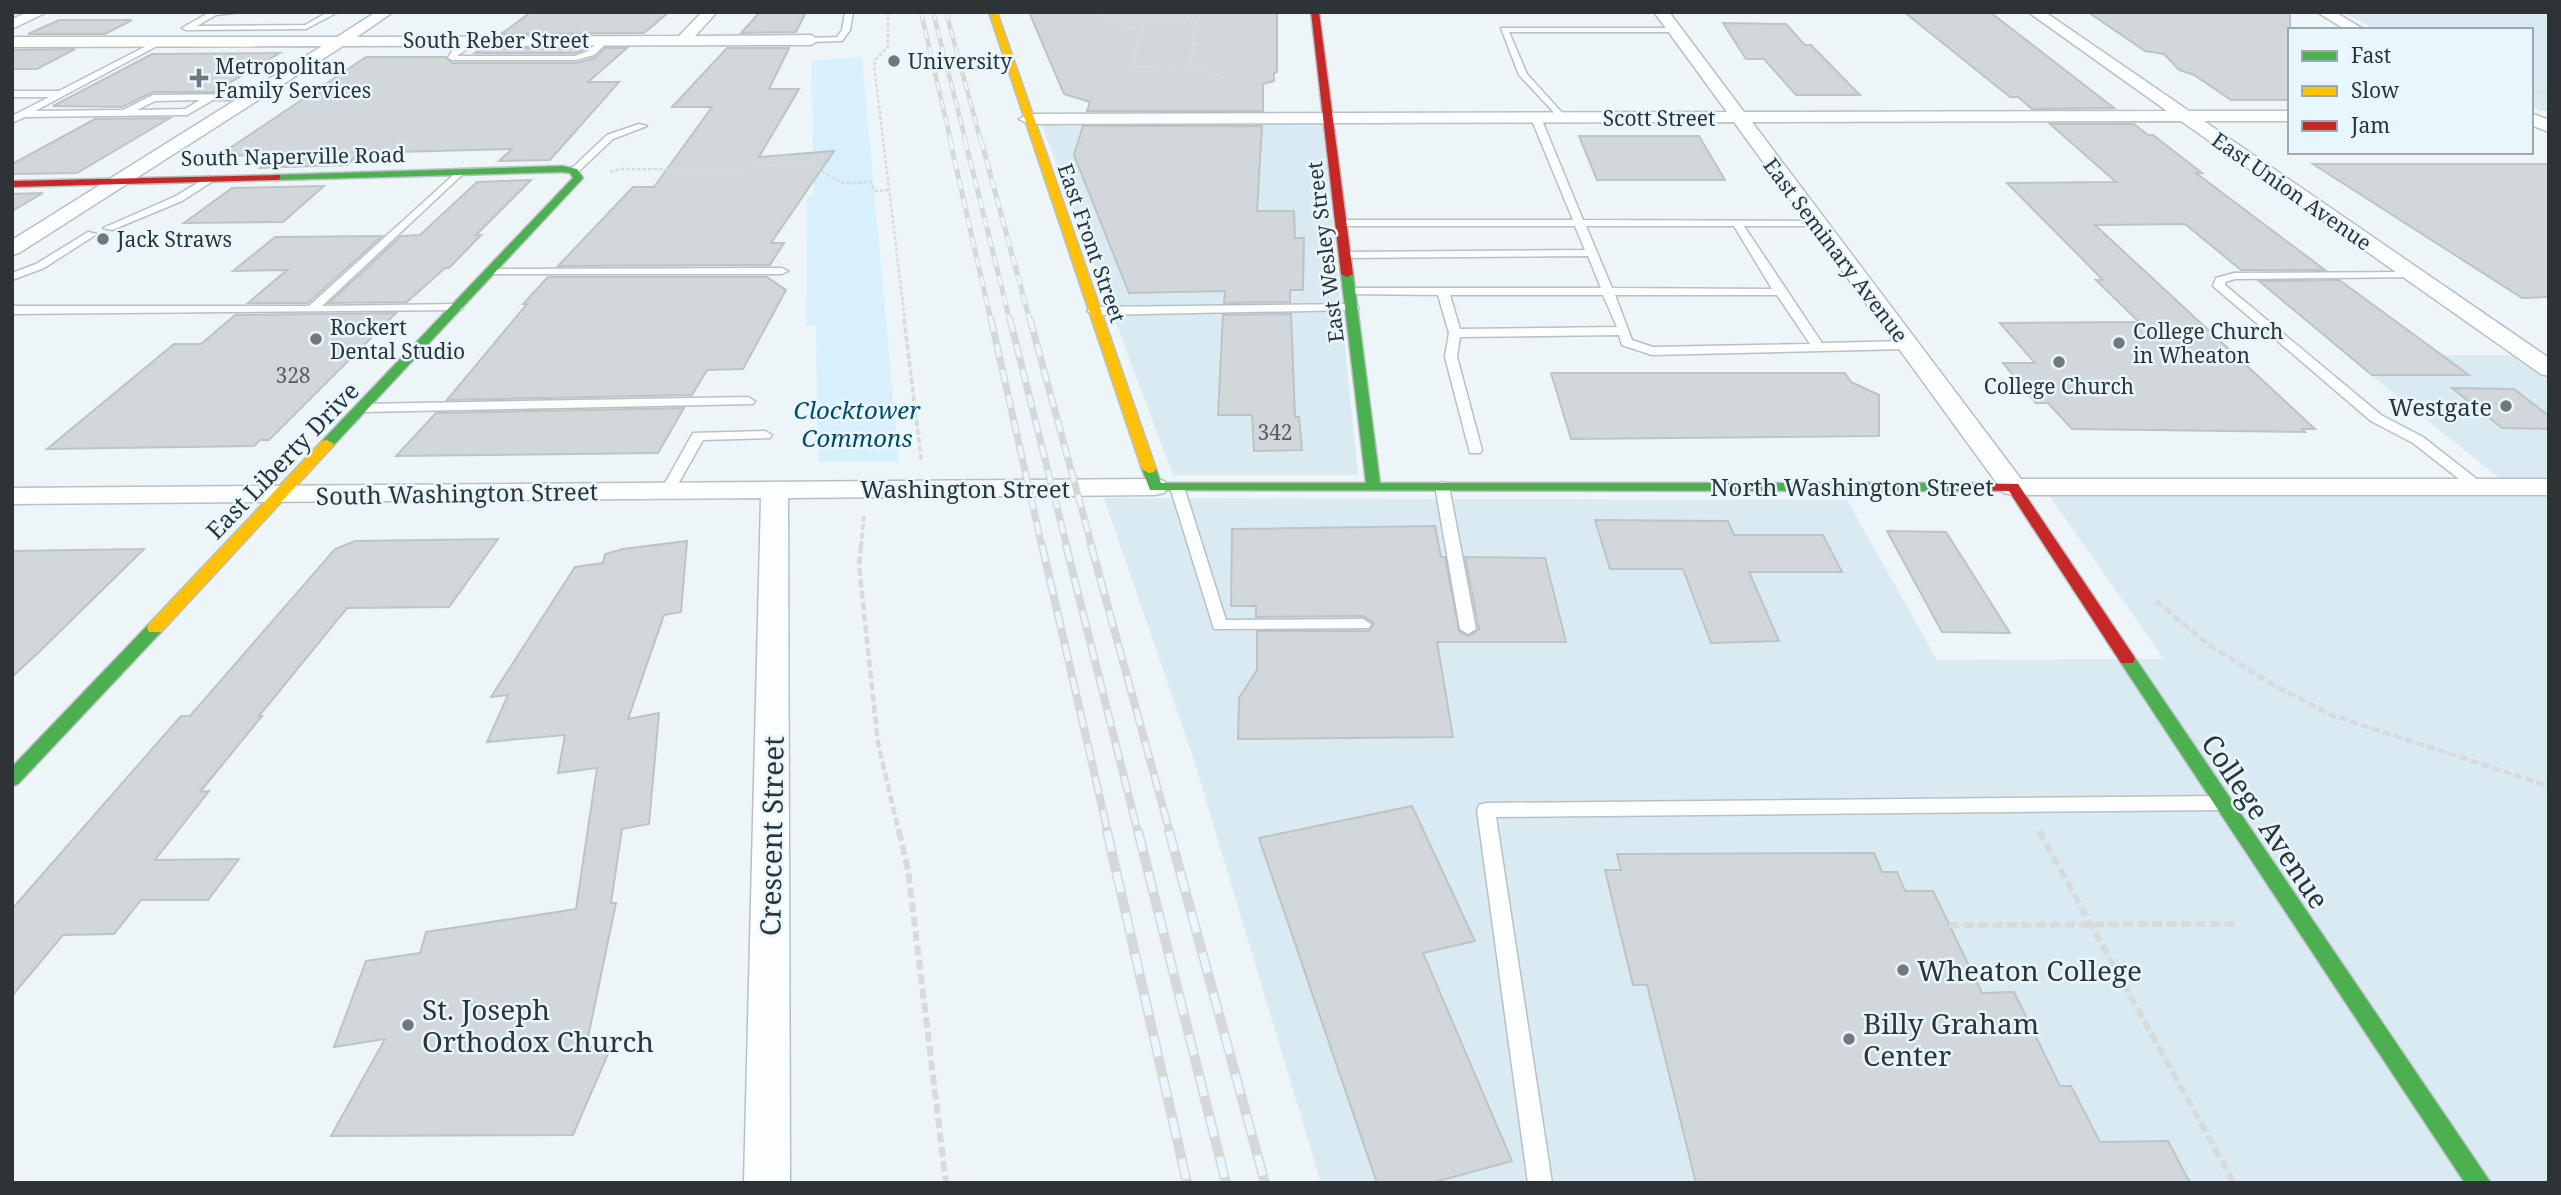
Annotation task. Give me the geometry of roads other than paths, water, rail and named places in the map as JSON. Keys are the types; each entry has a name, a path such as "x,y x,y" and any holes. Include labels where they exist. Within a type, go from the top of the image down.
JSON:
{"street":[{"path":"12,25 40,12"},
{"path":"12,249 386,12"},
{"path":"684,39 710,12"},
{"name":"East Front Street","path":"993,12 1093,311 1166,487"},
{"name":"East Wesley Street","path":"1315,12 1373,486"},
{"name":"East Seminary Avenue","path":"1661,12 2013,487"},
{"name":"East Union Avenue","path":"2035,12 2549,369"},
{"path":"2324,12 2354,28"},
{"name":"South Reber Street","path":"12,42 811,40"},
{"name":"Scott Street","path":"1028,119 2288,116"},
{"path":"2533,118 2549,127"},
{"name":"South Naperville Road","path":"12,184 460,172 576,174"},
{"name":"East Liberty Drive","path":"12,779 457,308 576,174"},
{"name":"North Washington Street","path":"1166,487 2549,487"},
{"name":"Washington Street","path":"775,489 1166,487"},
{"name":"College Avenue","path":"2013,487 2222,803 2479,1183"},
{"name":"South Washington Street","path":"12,496 775,489"},
{"name":"Crescent Street","path":"766,1183 775,489"}],"lane":[{"path":"238,12 216,12 186,28 306,27 334,12"},
{"path":"811,40 839,39 846,30 849,12"},
{"path":"1562,118 1522,75 1504,30 1674,30"},
{"path":"474,40 456,51 452,58 576,58 591,53 607,40"},
{"path":"12,120 156,43"},
{"path":"12,94 61,94"},
{"path":"23,114 187,112 212,97"},
{"path":"125,113 153,98 252,97"},
{"path":"1536,118 1624,331 1626,342 1652,351 1907,345"},
{"path":"576,174 610,137 642,126"},
{"path":"312,309 460,172"},
{"path":"108,228 178,200 209,179"},
{"path":"1342,223 1816,223"},
{"path":"1737,223 1818,346"},
{"path":"12,277 40,266 92,234"},
{"path":"1346,255 1592,253"},
{"path":"490,272 782,271"},
{"path":"2413,275 2234,276 2224,277 2219,286 2376,418 2417,440 2478,487"},
{"path":"1350,291 1780,292"},
{"path":"1443,291 1455,332 1451,357 1475,450"},
{"path":"12,310 457,308"},
{"path":"1093,311 1353,308"},
{"path":"1455,332 1624,331"},
{"path":"363,408 748,401"},
{"path":"668,490 698,436 765,435"},
{"path":"1443,486 1468,629"},
{"path":"1166,487 1220,625 1363,624"},
{"path":"1540,1183 1486,810 2222,803"}],"railway":[{"path":"921,12 951,142"},
{"path":"933,12 966,142"},
{"path":"946,12 981,142"},
{"path":"950,140 991,321"},
{"path":"965,140 1010,321"},
{"path":"981,140 1030,321"},
{"path":"991,319 1042,547"},
{"path":"1010,319 1067,547"},
{"path":"1030,319 1092,547"},
{"path":"1042,545 1108,833"},
{"path":"1066,545 1138,833"},
{"path":"1091,545 1170,833"},
{"path":"1107,831 1187,1183"},
{"path":"1138,831 1226,1183"},
{"path":"1169,831 1265,1183"}],"place":[{"name":"University","path":"894,61"},
{"name":"Metropolitan Family Services","path":"199,78"},
{"name":"Jack Straws","path":"103,239"},
{"name":"Rockert Dental Studio","path":"316,339"},
{"name":"College Church in Wheaton","path":"2119,343"},
{"name":"College Church","path":"2059,362"},
{"name":"Westgate","path":"2506,406"},
{"name":"Wheaton College","path":"1903,970"},
{"name":"St. Joseph Orthodox Church","path":"408,1025"},
{"name":"Billy Graham Center","path":"1849,1039"}],"park label":[{"name":"Clocktower Commons","path":"857,423"}]}
